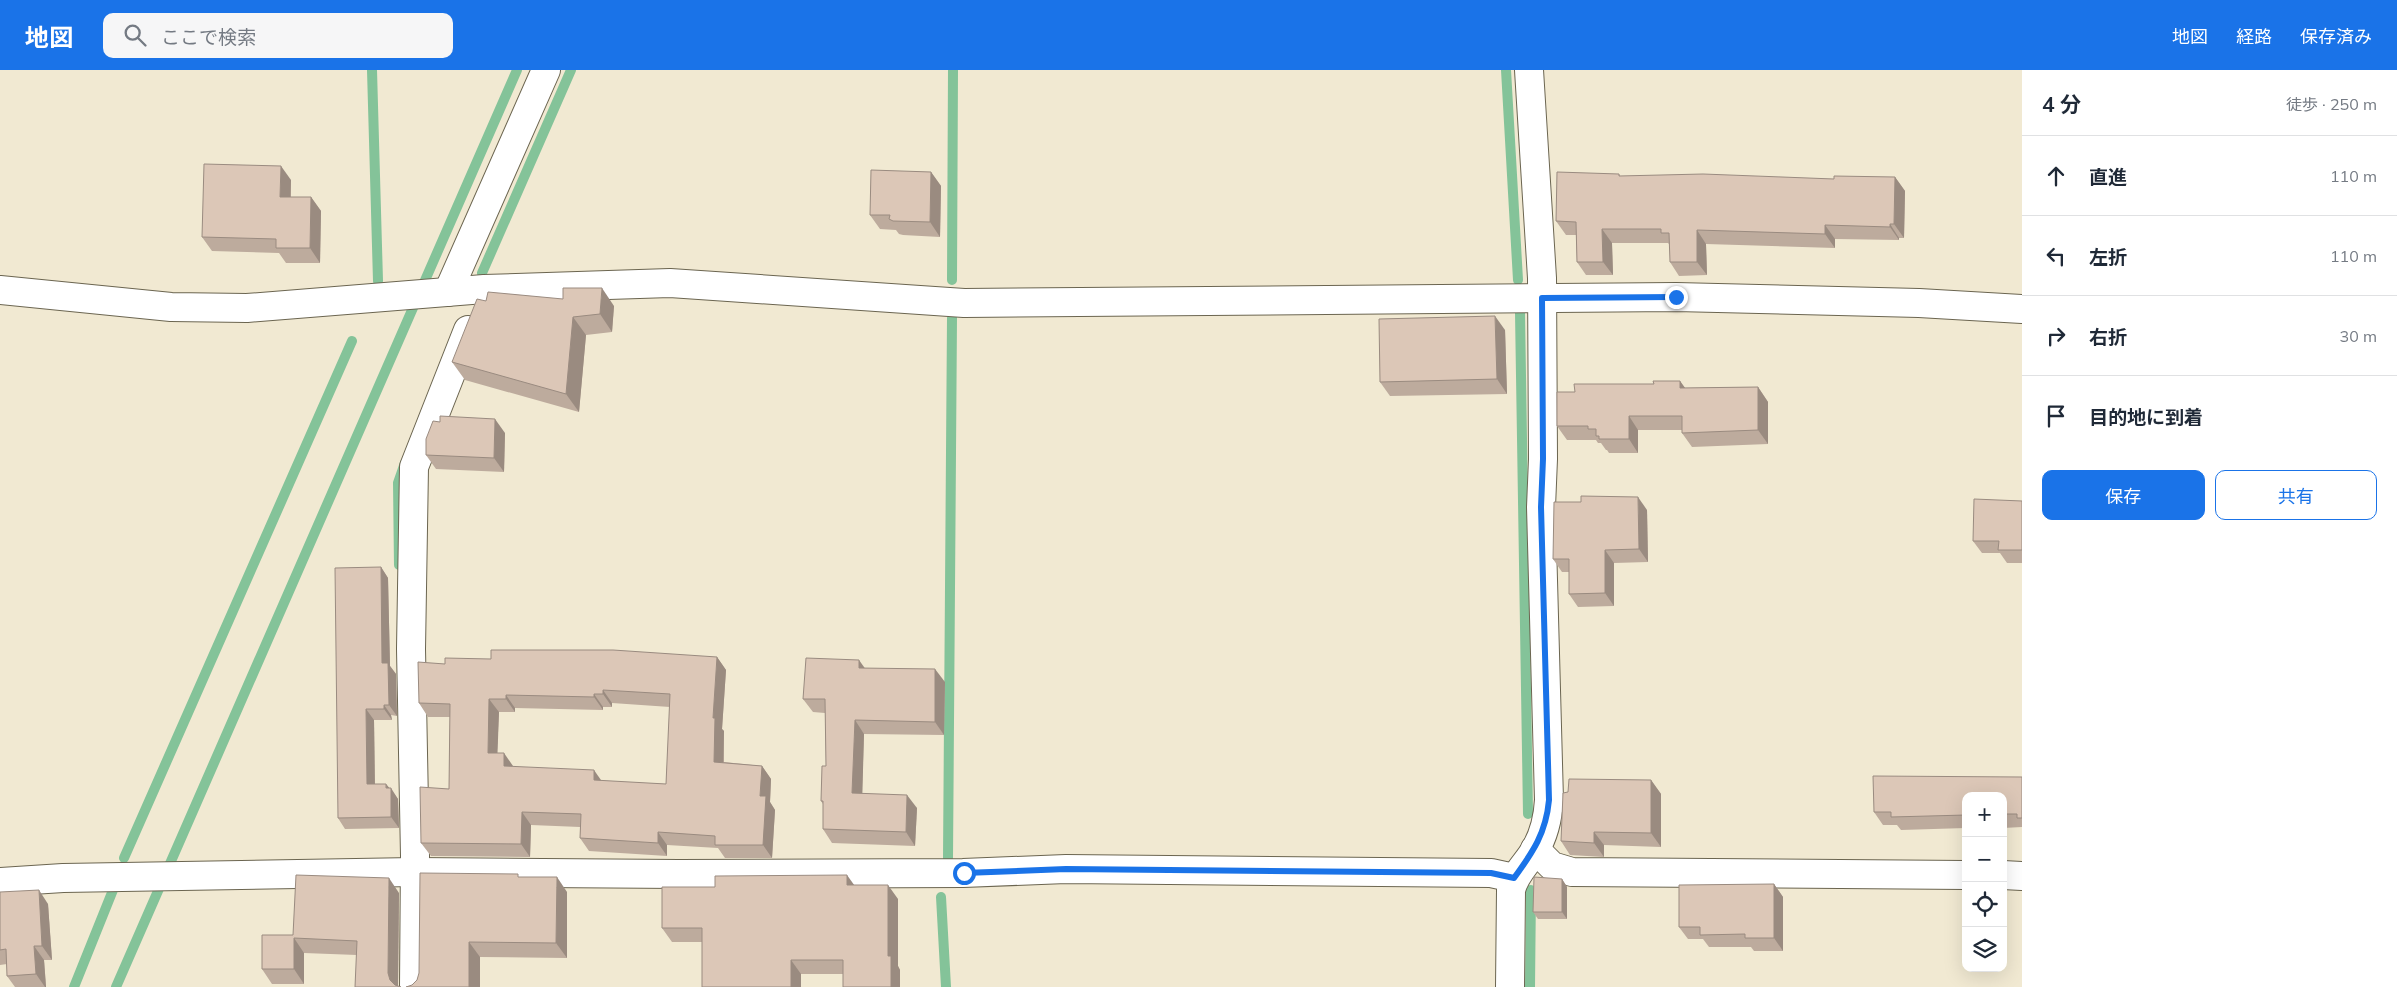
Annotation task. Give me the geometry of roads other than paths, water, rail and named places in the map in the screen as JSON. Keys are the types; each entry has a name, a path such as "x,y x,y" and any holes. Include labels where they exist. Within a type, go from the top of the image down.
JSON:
{"street":[{"path":"439,293 546,70"},
{"path":"1510,987 1511,890 1514,878 1535,849 1548,818 1549,800 1541,507 1543,459 1542,298 1529,70"},
{"path":"0,290 171,307 247,308 484,289 670,283 964,302 1676,297 1920,303 2022,309"},
{"path":"414,987 411,649 414,467 484,289"},
{"path":"1535,849 1552,866 1572,872 1962,875"},
{"path":"0,882 63,878 414,872 679,874 964,873 1066,869 1491,873 1514,878"},
{"path":"2007,875 2022,876"}],"waterway":[{"path":"372,70 378,281"},
{"path":"116,987 517,70"},
{"path":"482,273 571,70"},
{"path":"952,280 953,70"},
{"path":"1506,70 1518,280"},
{"path":"1520,313 1528,814"},
{"path":"948,858 952,318"},
{"path":"124,858 352,341"},
{"path":"399,565 398,483 405,463"},
{"path":"74,987 113,890"},
{"path":"1530,987 1531,890"},
{"path":"941,897 946,987"}]}
